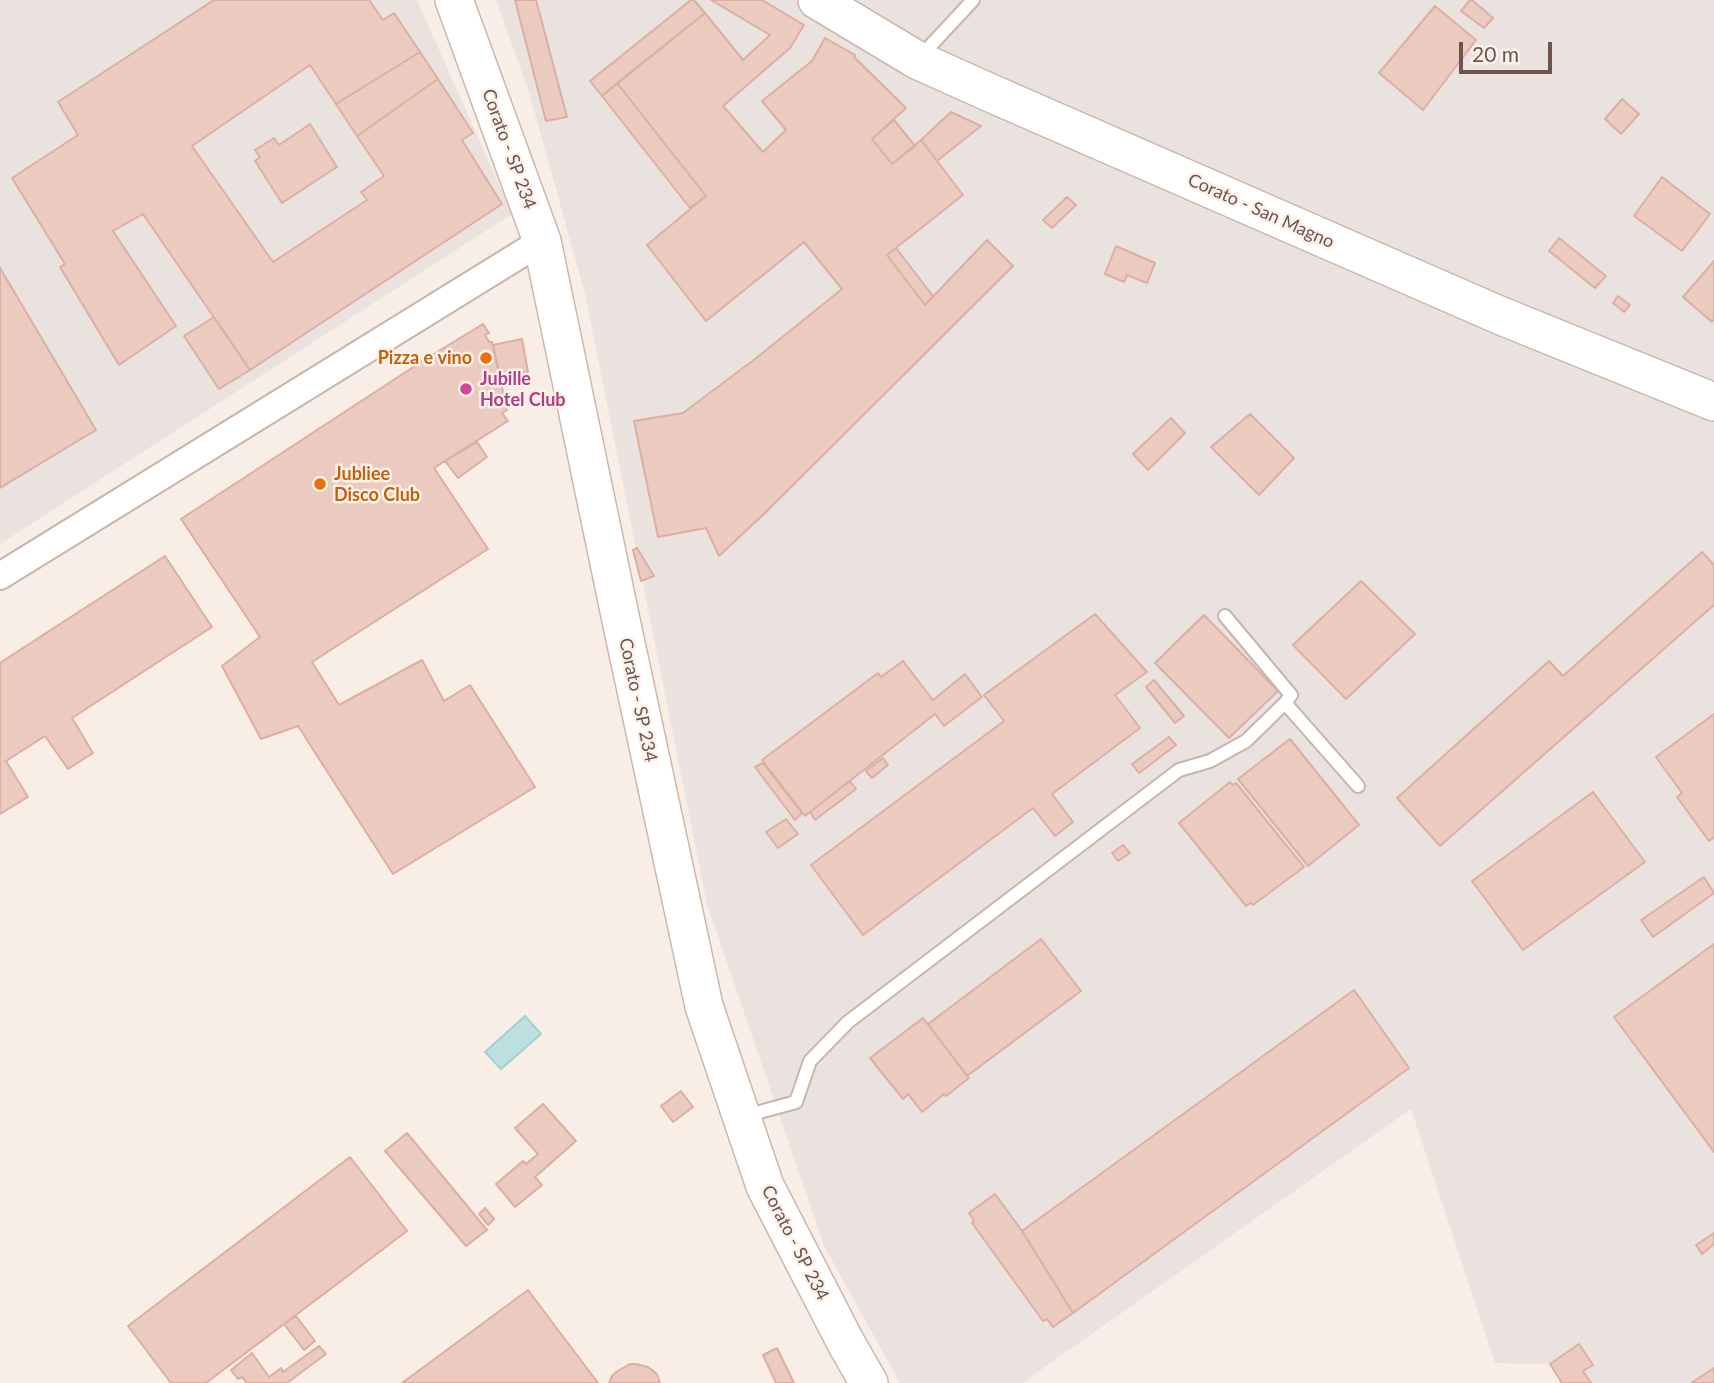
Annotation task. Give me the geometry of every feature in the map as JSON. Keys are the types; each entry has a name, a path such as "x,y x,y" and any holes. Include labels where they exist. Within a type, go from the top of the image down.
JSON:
{"main road":[{"name":"Corato - SP 234","path":"454,0 542,241 704,1006 765,1186 869,1383"},
{"name":"Corato - San Magno","path":"817,0 917,60 1499,315 1714,402"}],"street":[{"path":"0,576 542,241"}],"lane":[{"path":"917,60 973,0"},
{"path":"741,1117 796,1102 810,1061 848,1022 1179,770 1210,761 1246,741 1284,704 1290,695 1225,616"},
{"path":"1284,704 1358,786"}],"shaded area":[{"path":"0,0 417,0 512,214 0,544"},
{"path":"496,0 1714,0 1714,1383 1587,1383 1582,1365 1495,1363 1411,1109 1022,1383 900,1383 824,1246 707,904 585,294 530,95"}],"water":[{"path":"525,1016 541,1034 501,1069 485,1052"}],"building":[{"path":"214,0 369,0 383,20 394,13 420,52 336,104 310,65 192,146 273,262 367,200 361,192 384,176 357,136 438,79 473,133 462,140 502,204 250,370 143,214 113,231 176,326 119,365 60,267 65,264 12,178 78,135 58,102"},
{"path":"515,0 536,0 567,117 546,121"},
{"path":"691,0 705,13 602,96 590,81"},
{"path":"711,0 762,0 804,25 790,48 723,106 763,152 786,130 762,101 812,61 825,38 855,55 854,57 906,108 872,139 892,164 921,140 963,195 887,255 925,305 987,240 1013,266 719,556 706,528 658,537 634,421 683,413 842,289 804,242 706,321 647,245 706,196 617,83 705,13 743,60 770,35"},
{"path":"1470,0 1493,18 1484,28 1461,11"},
{"path":"1435,6 1476,40 1423,110 1379,73"},
{"path":"420,52 438,79 357,136 336,104"},
{"path":"617,83 706,196 690,208 602,96"},
{"path":"1622,99 1639,114 1621,134 1605,119"},
{"path":"951,112 981,126 937,161 921,140"},
{"path":"894,120 915,146 892,164 872,139"},
{"path":"310,124 337,167 282,203 255,161 260,157 255,150 274,138 279,145"},
{"path":"1662,177 1710,214 1682,251 1634,216"},
{"path":"1067,197 1076,205 1052,228 1043,220"},
{"path":"1559,238 1606,276 1595,288 1549,251"},
{"path":"1116,246 1155,263 1147,283 1127,275 1124,282 1105,274"},
{"path":"896,248 933,296 925,305 887,255"},
{"path":"1714,261 1714,318 1712,322 1683,297"},
{"path":"0,268 96,430 0,488"},
{"path":"1618,296 1630,305 1624,312 1613,303"},
{"path":"214,317 250,370 219,389 184,336"},
{"path":"483,324 489,333 485,335 489,342 492,342 507,410 502,413 508,421 434,468 488,549 312,662 339,705 422,660 444,701 470,685 535,787 393,874 298,726 261,739 222,666 260,637 181,519"},
{"path":"522,339 528,372 500,377 493,345"},
{"path":"1250,414 1294,458 1259,495 1211,447"},
{"path":"1171,418 1185,433 1148,470 1133,454"},
{"path":"477,442 487,457 458,478 445,461"},
{"path":"637,548 654,576 641,581 633,550"},
{"path":"1702,552 1714,565 1714,605 1440,846 1397,798 1549,661 1563,676"},
{"path":"165,556 212,627 72,718 93,753 68,769 45,736 6,761 28,797 0,814 0,663"},
{"path":"1361,581 1415,634 1346,699 1293,645"},
{"path":"1095,614 1147,672 1115,695 1140,728 1052,794 1073,822 1055,836 1033,808 863,935 811,865 1004,721 984,695"},
{"path":"1204,615 1278,691 1229,738 1155,663"},
{"path":"903,661 933,700 965,674 982,697 944,726 935,714 805,816 762,760 878,673 881,677"},
{"path":"1154,680 1184,716 1175,723 1146,687"},
{"path":"1714,714 1714,837 1709,841 1677,797 1682,793 1656,757"},
{"path":"1169,737 1176,745 1139,773 1132,764"},
{"path":"1290,739 1359,825 1308,866 1238,779"},
{"path":"883,758 888,765 872,778 866,771"},
{"path":"763,763 802,813 795,820 755,767"},
{"path":"850,781 856,789 815,820 810,812"},
{"path":"1230,782 1233,785 1236,783 1304,867 1253,905 1251,903 1246,906 1179,823"},
{"path":"1593,792 1645,862 1523,950 1472,881"},
{"path":"786,819 798,834 778,848 766,832"},
{"path":"1123,845 1130,853 1118,861 1112,853"},
{"path":"1704,877 1714,893 1653,937 1641,920"},
{"path":"1041,939 1081,991 967,1076 928,1024"},
{"path":"1714,944 1714,1152 1614,1017"},
{"path":"1354,990 1409,1068 1073,1313 1022,1231"},
{"path":"923,1018 969,1078 922,1112 908,1094 903,1099 870,1058"},
{"path":"681,1091 693,1107 673,1122 661,1106"},
{"path":"543,1104 576,1141 535,1177 542,1185 515,1207 496,1184 523,1161 526,1164 538,1154 515,1128"},
{"path":"407,1133 487,1230 466,1246 385,1151"},
{"path":"350,1157 407,1231 206,1383 171,1383 128,1326"},
{"path":"995,1194 1022,1231 1073,1313 1053,1327 1047,1319 1043,1321 972,1223 974,1221 969,1213"},
{"path":"485,1208 494,1219 488,1225 479,1214"},
{"path":"1714,1233 1714,1244 1702,1254 1696,1245"},
{"path":"528,1290 598,1383 402,1383"},
{"path":"296,1316 315,1341 304,1350 284,1324"},
{"path":"1579,1344 1593,1365 1583,1371 1591,1383 1562,1383 1550,1364"},
{"path":"319,1346 326,1354 287,1383 247,1383 242,1377 238,1379 231,1370 252,1353 269,1377 281,1368 283,1372"},
{"path":"777,1348 794,1383 776,1383 763,1355"},
{"path":"630,1364 648,1367 657,1374 660,1383 609,1383 616,1372"},
{"path":"1714,1368 1714,1383 1691,1383"}],"place":[{"name":"Pizza e vino","path":"486,358"},
{"name":"Jubille Hotel Club","path":"466,389"},
{"name":"Jubliee Disco Club","path":"320,484"}]}
